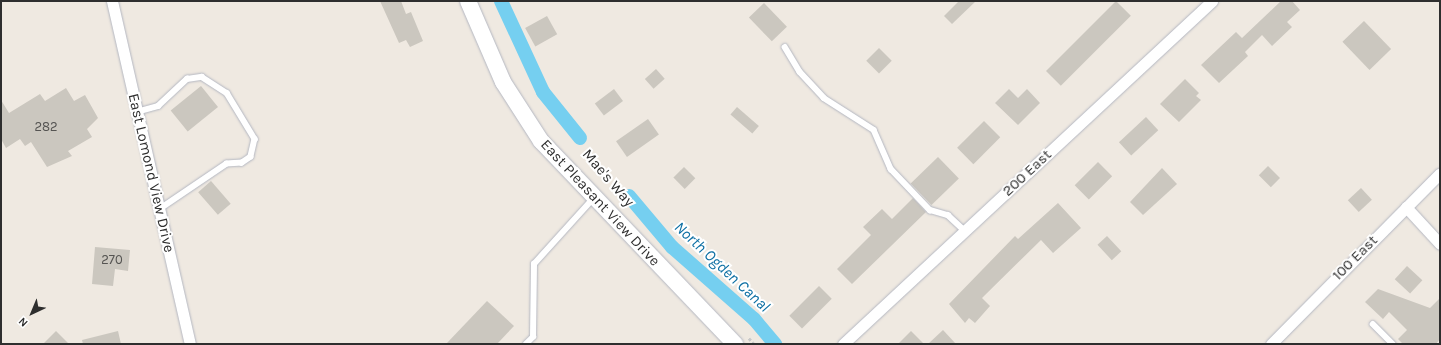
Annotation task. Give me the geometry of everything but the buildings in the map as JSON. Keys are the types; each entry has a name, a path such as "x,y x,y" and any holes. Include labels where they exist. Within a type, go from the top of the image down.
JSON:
{"street":[{"name":"East Lomond View Drive","path":"112,1 190,344"},
{"name":"East Pleasant View Drive","path":"468,1 502,82 522,114 593,198 740,339"},
{"name":"200 East","path":"843,344 1212,1"},
{"name":"100 East","path":"1271,344 1440,173"},
{"path":"1406,207 1440,244"}],"lane":[{"path":"785,48 800,72 824,98 874,130 891,169 930,210 948,215 965,231"},
{"path":"137,112 158,106 187,79 202,77 227,93 255,139 254,152 247,160 227,164 159,210"},
{"path":"526,344 533,337 534,264 593,198"},
{"path":"1373,324 1393,344"}],"path":[{"path":"740,339 754,344"}],"waterway":[{"name":"North Ogden Canal","path":"501,1 543,92 580,138"},
{"name":"North Ogden Canal","path":"629,196 672,247 754,319 775,344"}]}
